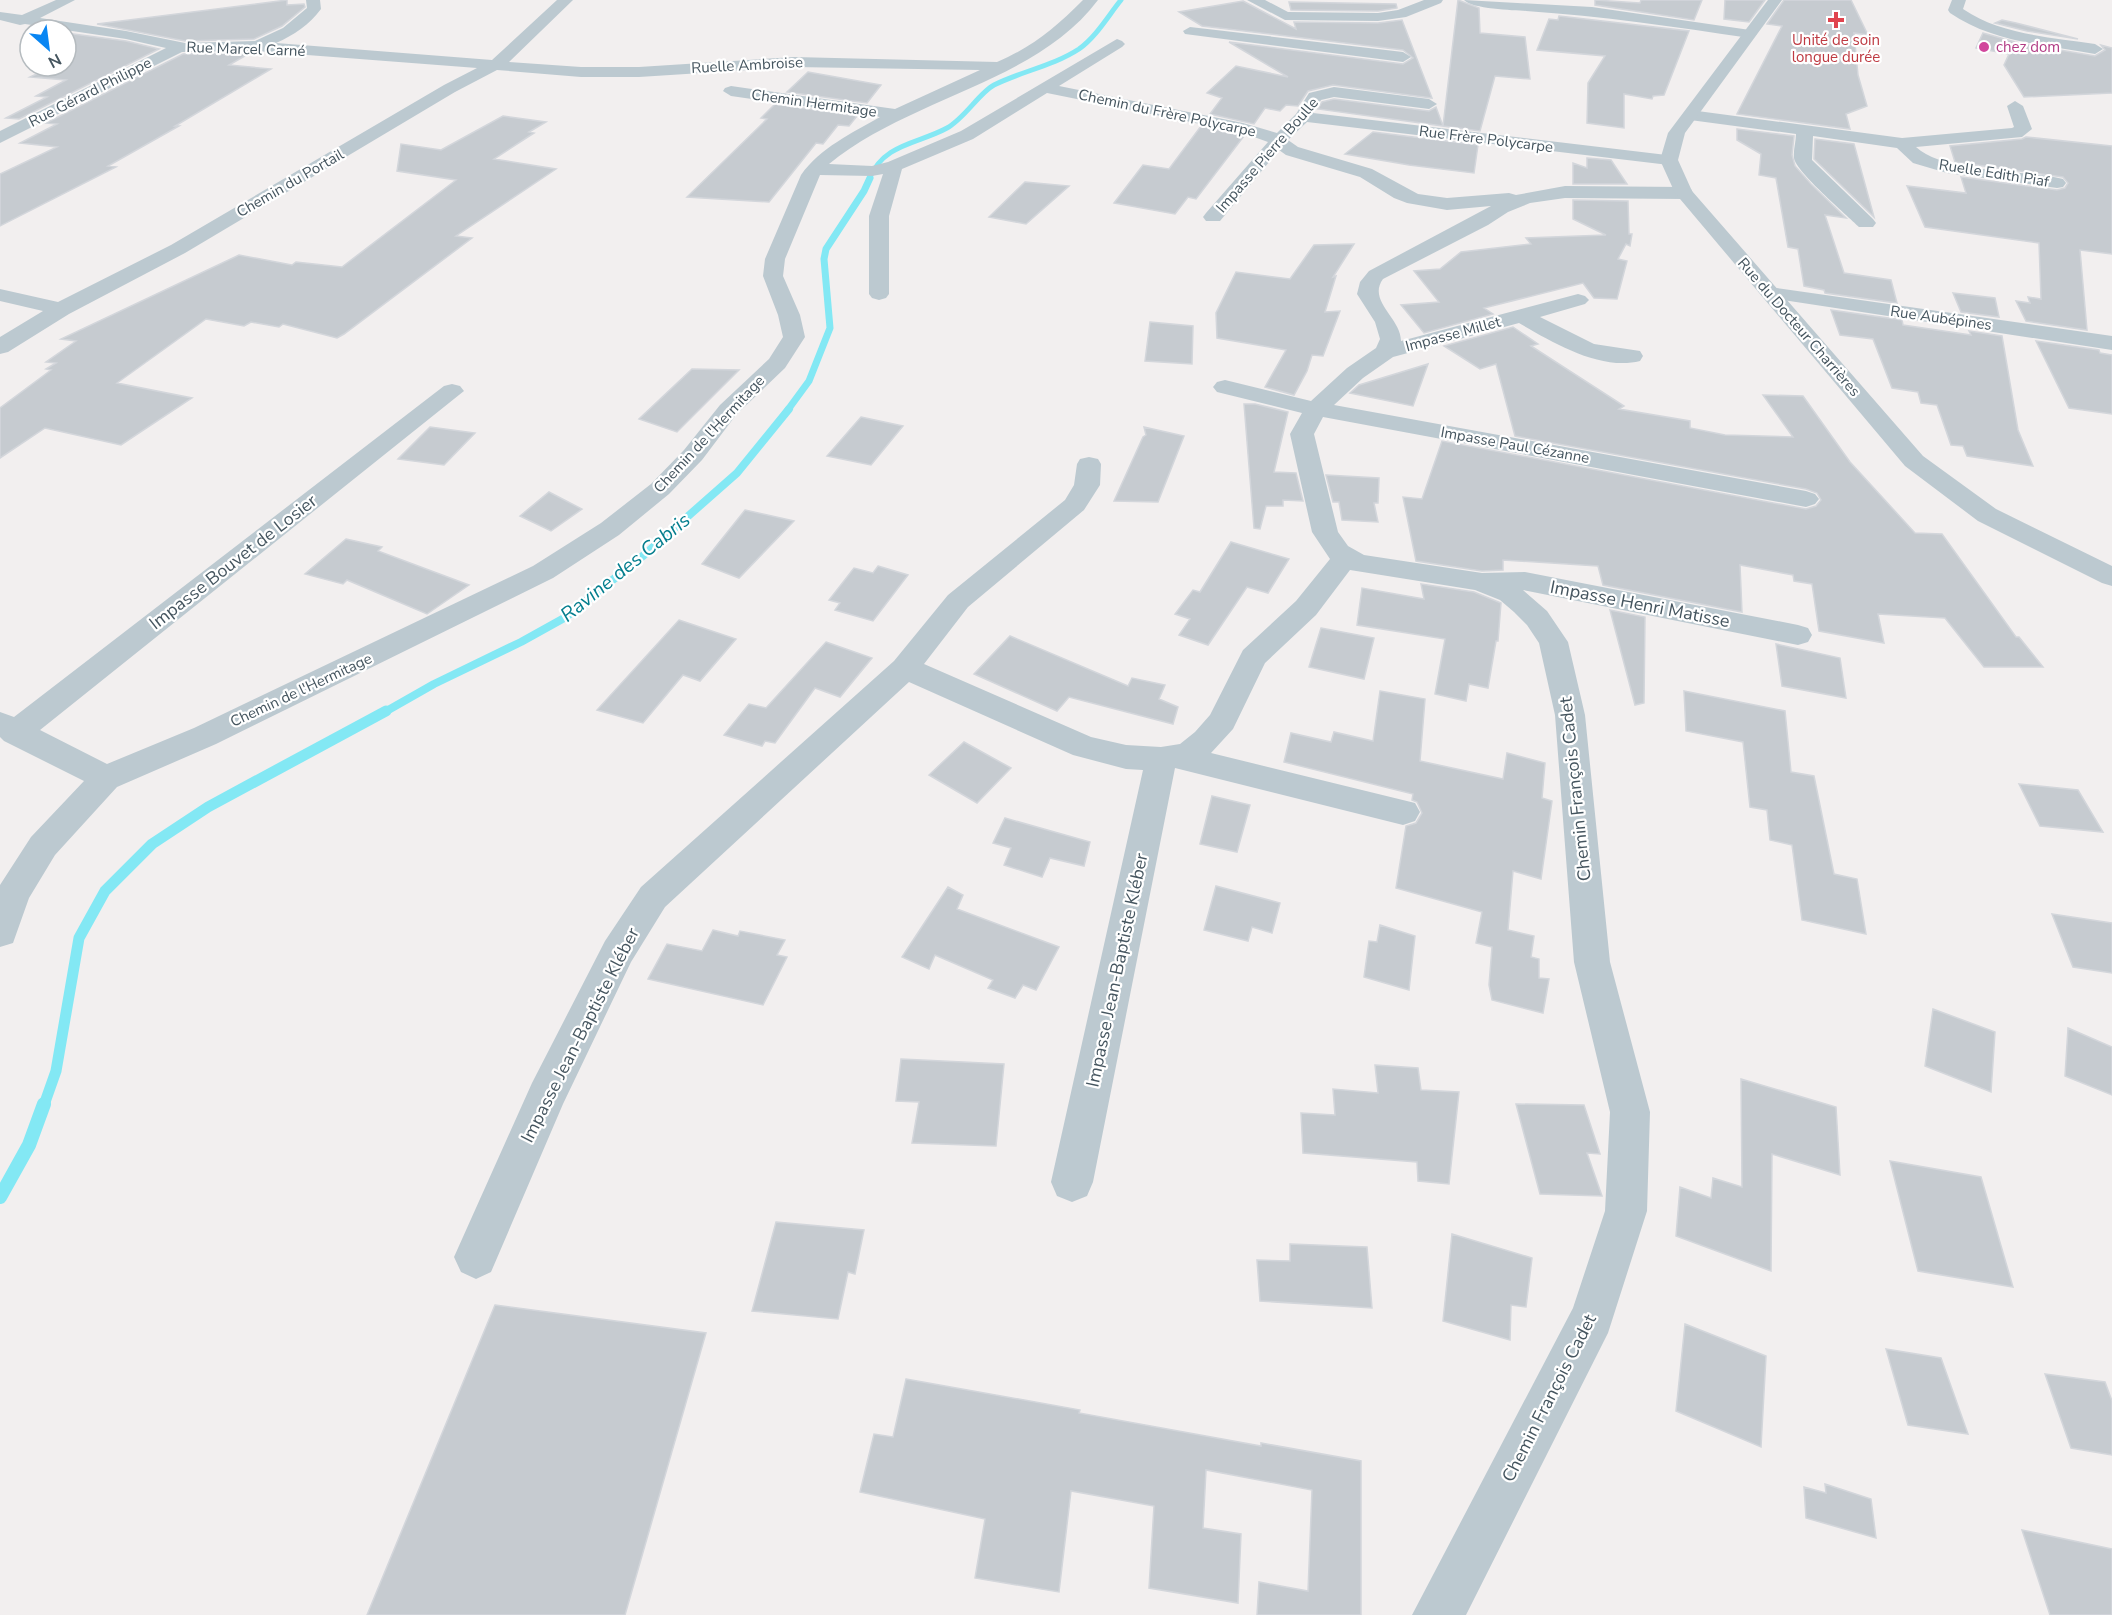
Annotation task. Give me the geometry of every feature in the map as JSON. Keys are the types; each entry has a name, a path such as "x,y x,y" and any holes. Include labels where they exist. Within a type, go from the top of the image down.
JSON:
{"street":[{"path":"26,18 68,0"},
{"path":"255,46 276,38 304,22 314,9 313,0"},
{"name":"Chemin du Portail","path":"0,347 61,309 178,249 454,85 494,65 503,59 542,19 566,0"},
{"name":"Chemin de l'Hermitage","path":"0,932 13,894 43,846 106,778 205,736 543,572 609,529 660,489 693,455 728,410 777,363 794,337 789,315 773,276 774,259 814,170 837,149 897,114 1031,53 1050,40 1091,0"},
{"path":"1254,0 1286,16 1390,16 1436,0"},
{"path":"1471,0 1509,6 1592,11 1750,34"},
{"path":"1669,160 1677,133 1775,0"},
{"path":"1959,0 1955,10 1980,25 2027,37 2095,49"},
{"name":"Rue Marcel Carné","path":"0,16 26,18"},
{"path":"1264,40 1286,16"},
{"path":"0,33 18,23"},
{"name":"Rue Marcel Carné","path":"78,28 180,47 255,46 494,65"},
{"path":"1190,31 1403,57"},
{"name":"Chemin du Frère Polycarpe","path":"814,170 872,171 894,166 967,135 1117,44"},
{"name":"Rue Gérard Philippe","path":"0,138 180,47"},
{"name":"Ruelle Ambroise","path":"494,65 581,72 639,72 794,62 1001,66"},
{"name":"Chemin du Frère Polycarpe","path":"1044,88 1243,128 1278,141 1292,151 1366,173 1414,199 1448,204 1526,198"},
{"name":"Chemin Hermitage","path":"730,91 897,114"},
{"name":"Impasse Pierre Boulle","path":"1213,217 1278,141 1303,117 1315,96 1334,92 1429,104"},
{"name":"Ruelle Edith Piaf","path":"1690,115 1902,143 2016,133 2024,129 2014,106"},
{"name":"Rue Frère Polycarpe","path":"1303,117 1669,160"},
{"path":"1805,130 1803,160 1812,172 1866,223"},
{"name":"Ruelle Edith Piaf","path":"1902,143 1919,159 1947,168 2057,183"},
{"name":"Rue du Docteur Charrières","path":"1669,160 1684,194 1914,461 1987,515 2112,577"},
{"path":"879,294 879,216 894,166"},
{"path":"1168,758 1189,754 1206,740 1222,721 1253,657 1306,608 1345,558 1332,547 1325,532 1302,434 1316,409 1355,373 1385,352 1391,339 1386,322 1369,302 1366,293 1368,284 1376,275 1502,208 1526,198 1565,192 1625,191 1684,194"},
{"name":"Rue Aubépines","path":"1770,294 2112,343"},
{"path":"0,295 61,309"},
{"name":"Impasse Millet","path":"1385,352 1578,300"},
{"name":"Impasse Millet","path":"1521,315 1575,346 1605,355 1632,356"},
{"name":"Impasse Paul Cézanne","path":"1225,387 1316,409 1806,499"},
{"name":"Impasse Bouvet de Losier","path":"7,728 452,391"},
{"name":"Impasse Jean-Baptiste Kléber","path":"476,1257 546,1095 618,952 653,897 905,668 958,601 1075,505 1087,485 1089,464"},
{"name":"Chemin François Cadet","path":"1345,558 1361,564 1481,582 1510,594 1524,605 1537,618 1553,642 1570,716 1592,962 1630,1112 1626,1212 1592,1317 1438,1615"},
{"name":"Impasse Henri Matisse","path":"1481,582 1525,581 1798,635"},
{"path":"905,668 1084,747 1126,757 1168,758 1403,812"},
{"path":"7,728 106,778"},
{"name":"Impasse Jean-Baptiste Kléber","path":"1072,1182 1168,758"}],"building":[{"path":"287,0 287,5 304,4 305,7 282,26 254,39 185,41 97,24"},
{"path":"1458,0 1479,8 1480,33 1525,37 1530,79 1495,76 1480,131 1443,126"},
{"path":"1595,0 1640,3 1641,0 1702,0 1694,20 1595,5"},
{"path":"1725,0 1765,0 1749,22 1724,19"},
{"path":"1784,0 1851,0 1868,35 1854,33 1858,75 1867,106 1846,114 1850,129 1737,114 1782,26 1767,24"},
{"path":"1243,1 1296,29 1294,22 1378,23 1402,20 1432,98 1333,85 1308,91 1298,106 1286,105 1280,111 1265,108 1254,124 1210,114 1222,98 1207,93 1236,66 1288,77 1229,42 1403,64 1413,58 1403,50 1202,26 1179,12"},
{"path":"1289,2 1396,4 1397,8 1378,11 1291,10"},
{"path":"1559,16 1689,31 1664,95 1653,96 1652,99 1624,94 1624,128 1587,123 1588,83 1605,56 1537,50 1549,19 1558,20"},
{"path":"2002,20 2016,23 2078,39 1995,23"},
{"path":"1983,33 2019,43 2095,56 2105,50 2101,45 2112,48 2112,93 2024,97 2004,65 2009,54 1976,48"},
{"path":"78,35 126,41 159,49 19,119 6,118 47,97 36,96 66,80 42,78 78,78"},
{"path":"250,53 229,65 271,69 175,126 179,126 108,166 116,167 0,226 0,174 57,147 20,143 57,124 46,123 183,54"},
{"path":"808,72 881,85 867,103 787,92"},
{"path":"1334,99 1429,111 1436,107 1443,126 1318,109 1322,102"},
{"path":"775,104 857,116 849,126 838,125 823,144 816,143 769,202 687,197 767,119 761,118"},
{"path":"503,116 546,122 529,132 534,133 494,159 556,169 456,236 472,238 344,334 337,338 283,324 279,327 251,322 244,326 206,319 117,383 192,398 121,445 45,428 0,458 0,408 51,370 46,369 56,363 46,362 76,341 61,339 239,255 292,265 296,262 342,267 456,180 397,171 401,144 441,150"},
{"path":"1201,126 1244,136 1196,199 1188,197 1175,214 1114,203 1143,165 1169,169"},
{"path":"1737,129 1794,136 1792,155 1795,166 1846,218 1825,215 1844,273 1891,280 1897,303 1825,293 1824,290 1804,286 1798,249 1788,247 1776,178 1759,175 1761,154 1737,140"},
{"path":"1373,132 1478,145 1474,173 1345,154"},
{"path":"2026,137 2112,146 2112,254 2080,250 2087,330 2026,321 2016,301 2030,303 2028,297 2041,299 2039,243 1925,227 1907,186 1966,193 1961,177 2057,190 2065,188 2068,183 2063,177 1955,162 1950,146"},
{"path":"1815,139 1854,144 1874,217 1814,159"},
{"path":"1587,158 1611,160 1627,184 1573,184 1573,163 1587,168"},
{"path":"1025,182 1069,186 1026,224 989,217"},
{"path":"1573,200 1628,201 1629,234 1632,234 1630,246 1626,244 1618,259 1627,261 1617,299 1594,298 1583,283 1484,308 1493,314 1424,333 1401,305 1439,302 1414,271 1440,269 1461,252 1531,244 1526,238 1606,235 1573,219"},
{"path":"1354,244 1333,277 1336,276 1325,312 1340,311 1323,356 1312,355 1307,371 1294,395 1265,387 1286,350 1217,338 1216,313 1236,272 1290,279 1314,245"},
{"path":"1953,293 1995,298 1999,317 1961,312"},
{"path":"1831,310 1902,320 1903,325 1971,335 1969,331 2002,336 2018,430 2033,466 1967,456 1963,446 1951,445 1937,405 1921,403 1918,392 1892,388 1873,339 1840,335"},
{"path":"1150,322 1193,326 1192,364 1145,361"},
{"path":"1513,327 1538,344 1531,346 1624,406 1619,409 1690,421 1690,428 1725,435 1793,437 1763,395 1803,396 1850,462 1915,533 1942,534 2016,637 2019,637 2043,667 1984,667 1945,618 1878,614 1884,643 1819,631 1812,584 1794,581 1793,575 1740,565 1742,612 1603,585 1598,566 1503,560 1503,570 1482,571 1416,561 1403,497 1422,499 1442,441 1806,509 1816,506 1821,500 1817,493 1806,489 1515,436 1496,364 1480,369 1444,346"},
{"path":"2036,341 2099,350 2100,353 2112,355 2112,414 2069,408"},
{"path":"1428,364 1413,406 1350,393 1359,385"},
{"path":"692,369 739,370 677,432 639,419"},
{"path":"1244,404 1255,404 1288,412 1274,472 1296,473 1303,501 1283,500 1283,506 1266,506 1260,529 1254,528"},
{"path":"861,417 903,426 871,465 827,456"},
{"path":"430,427 475,433 444,465 398,459"},
{"path":"1144,427 1184,436 1158,502 1114,501 1143,437 1146,435"},
{"path":"1326,475 1379,478 1378,503 1374,503 1378,522 1342,520 1339,502 1333,502"},
{"path":"549,492 582,509 551,531 520,516"},
{"path":"745,510 794,521 739,578 702,564"},
{"path":"346,539 382,547 378,551 469,585 427,614 347,580 343,584 305,574"},
{"path":"1231,542 1289,559 1268,593 1247,587 1208,645 1179,635 1190,619 1175,614 1193,590 1200,592"},
{"path":"878,566 908,575 873,621 835,610 840,603 829,600 854,568 873,573"},
{"path":"1421,584 1474,592 1501,603 1498,641 1496,641 1488,688 1469,684 1466,701 1435,694 1445,639 1357,625 1362,588 1424,599"},
{"path":"1610,610 1645,617 1644,703 1635,705"},
{"path":"679,620 736,639 700,681 683,675 643,723 597,710"},
{"path":"1321,628 1374,638 1364,679 1309,667"},
{"path":"1010,636 1128,686 1132,678 1165,685 1159,699 1178,707 1173,724 1069,697 1057,711 974,674"},
{"path":"826,642 872,658 840,697 815,688 775,743 765,741 762,746 724,735 749,704 766,708"},
{"path":"1776,644 1840,658 1846,698 1782,686"},
{"path":"1380,691 1425,699 1420,761 1503,779 1507,753 1545,763 1542,798 1552,801 1541,879 1513,871 1508,930 1534,936 1531,957 1539,959 1539,978 1549,979 1543,1013 1492,1000 1489,985 1492,947 1476,943 1482,912 1396,888 1406,826 1416,823 1422,813 1417,802 1412,800 1413,794 1284,762 1291,733 1331,742 1334,732 1373,741"},
{"path":"1684,691 1785,711 1791,772 1814,776 1834,874 1857,879 1866,934 1802,920 1792,845 1770,840 1767,810 1750,807 1743,742 1686,731"},
{"path":"964,742 1011,768 977,803 929,775"},
{"path":"2019,784 2078,790 2103,832 2040,826"},
{"path":"1212,796 1250,805 1237,852 1200,844"},
{"path":"1005,818 1090,842 1084,866 1050,858 1042,877 1004,865 1011,848 993,843"},
{"path":"1216,886 1280,903 1272,933 1252,927 1248,941 1204,930"},
{"path":"948,887 963,895 957,909 1059,947 1036,990 1023,985 1015,998 988,988 993,980 935,955 929,969 902,957"},
{"path":"2052,914 2112,923 2112,973 2073,967"},
{"path":"1380,925 1415,936 1409,990 1364,977 1369,941 1377,942"},
{"path":"713,930 738,936 740,931 785,940 777,955 787,957 763,1005 648,979 667,944 702,951"},
{"path":"1933,1009 1995,1032 1991,1092 1925,1066"},
{"path":"2068,1028 2112,1047 2112,1095 2065,1076"},
{"path":"901,1059 1004,1064 996,1146 912,1143 919,1102 896,1101"},
{"path":"1375,1065 1418,1068 1421,1090 1459,1092 1449,1184 1418,1181 1417,1162 1303,1153 1301,1113 1335,1115 1333,1089 1378,1093"},
{"path":"1741,1079 1836,1107 1840,1175 1772,1154 1771,1271 1676,1236 1680,1187 1711,1198 1713,1178 1742,1187"},
{"path":"1516,1104 1584,1105 1600,1154 1587,1153 1602,1196 1540,1194"},
{"path":"1890,1161 1981,1177 2013,1287 1918,1271"},
{"path":"776,1222 864,1230 855,1274 848,1272 838,1319 752,1311"},
{"path":"1452,1234 1532,1258 1526,1307 1511,1305 1510,1340 1443,1321"},
{"path":"1290,1244 1367,1247 1372,1308 1260,1301 1257,1260 1290,1261"},
{"path":"495,1305 706,1333 625,1615 367,1615"},
{"path":"1685,1324 1766,1356 1761,1447 1676,1411"},
{"path":"1886,1349 1941,1358 1968,1434 1908,1425"},
{"path":"2045,1374 2105,1382 2112,1401 2112,1455 2071,1448"},
{"path":"906,1379 1080,1410 1079,1413 1261,1446 1261,1443 1361,1461 1361,1615 1257,1615 1259,1582 1308,1591 1312,1490 1206,1470 1203,1528 1241,1534 1238,1603 1149,1588 1154,1506 1071,1491 1059,1592 975,1578 985,1519 860,1492 874,1434 893,1437"},
{"path":"1825,1484 1871,1499 1876,1538 1806,1518 1804,1487 1826,1493"},
{"path":"2022,1530 2112,1549 2112,1615 2050,1615"}],"waterway":[{"name":"Ravine des Cabris","path":"869,179 883,158 903,146 954,124 994,85 1059,60 1079,49 1096,32 1121,0"},
{"name":"Ravine des Cabris","path":"787,411 809,381 830,328 824,259 826,249 870,178"},
{"name":"Ravine des Cabris","path":"383,713 434,684 521,642 566,617 644,555 737,473 789,409"},
{"name":"Ravine des Cabris","path":"44,1105 56,1071 79,938 105,891 152,844 208,807 386,711"},
{"name":"Ravine des Cabris","path":"0,1197 29,1145 44,1104"}],"place":[{"name":"Unité de soin longue durée","path":"1836,20"},
{"name":"chez dom","path":"1984,47"}]}
